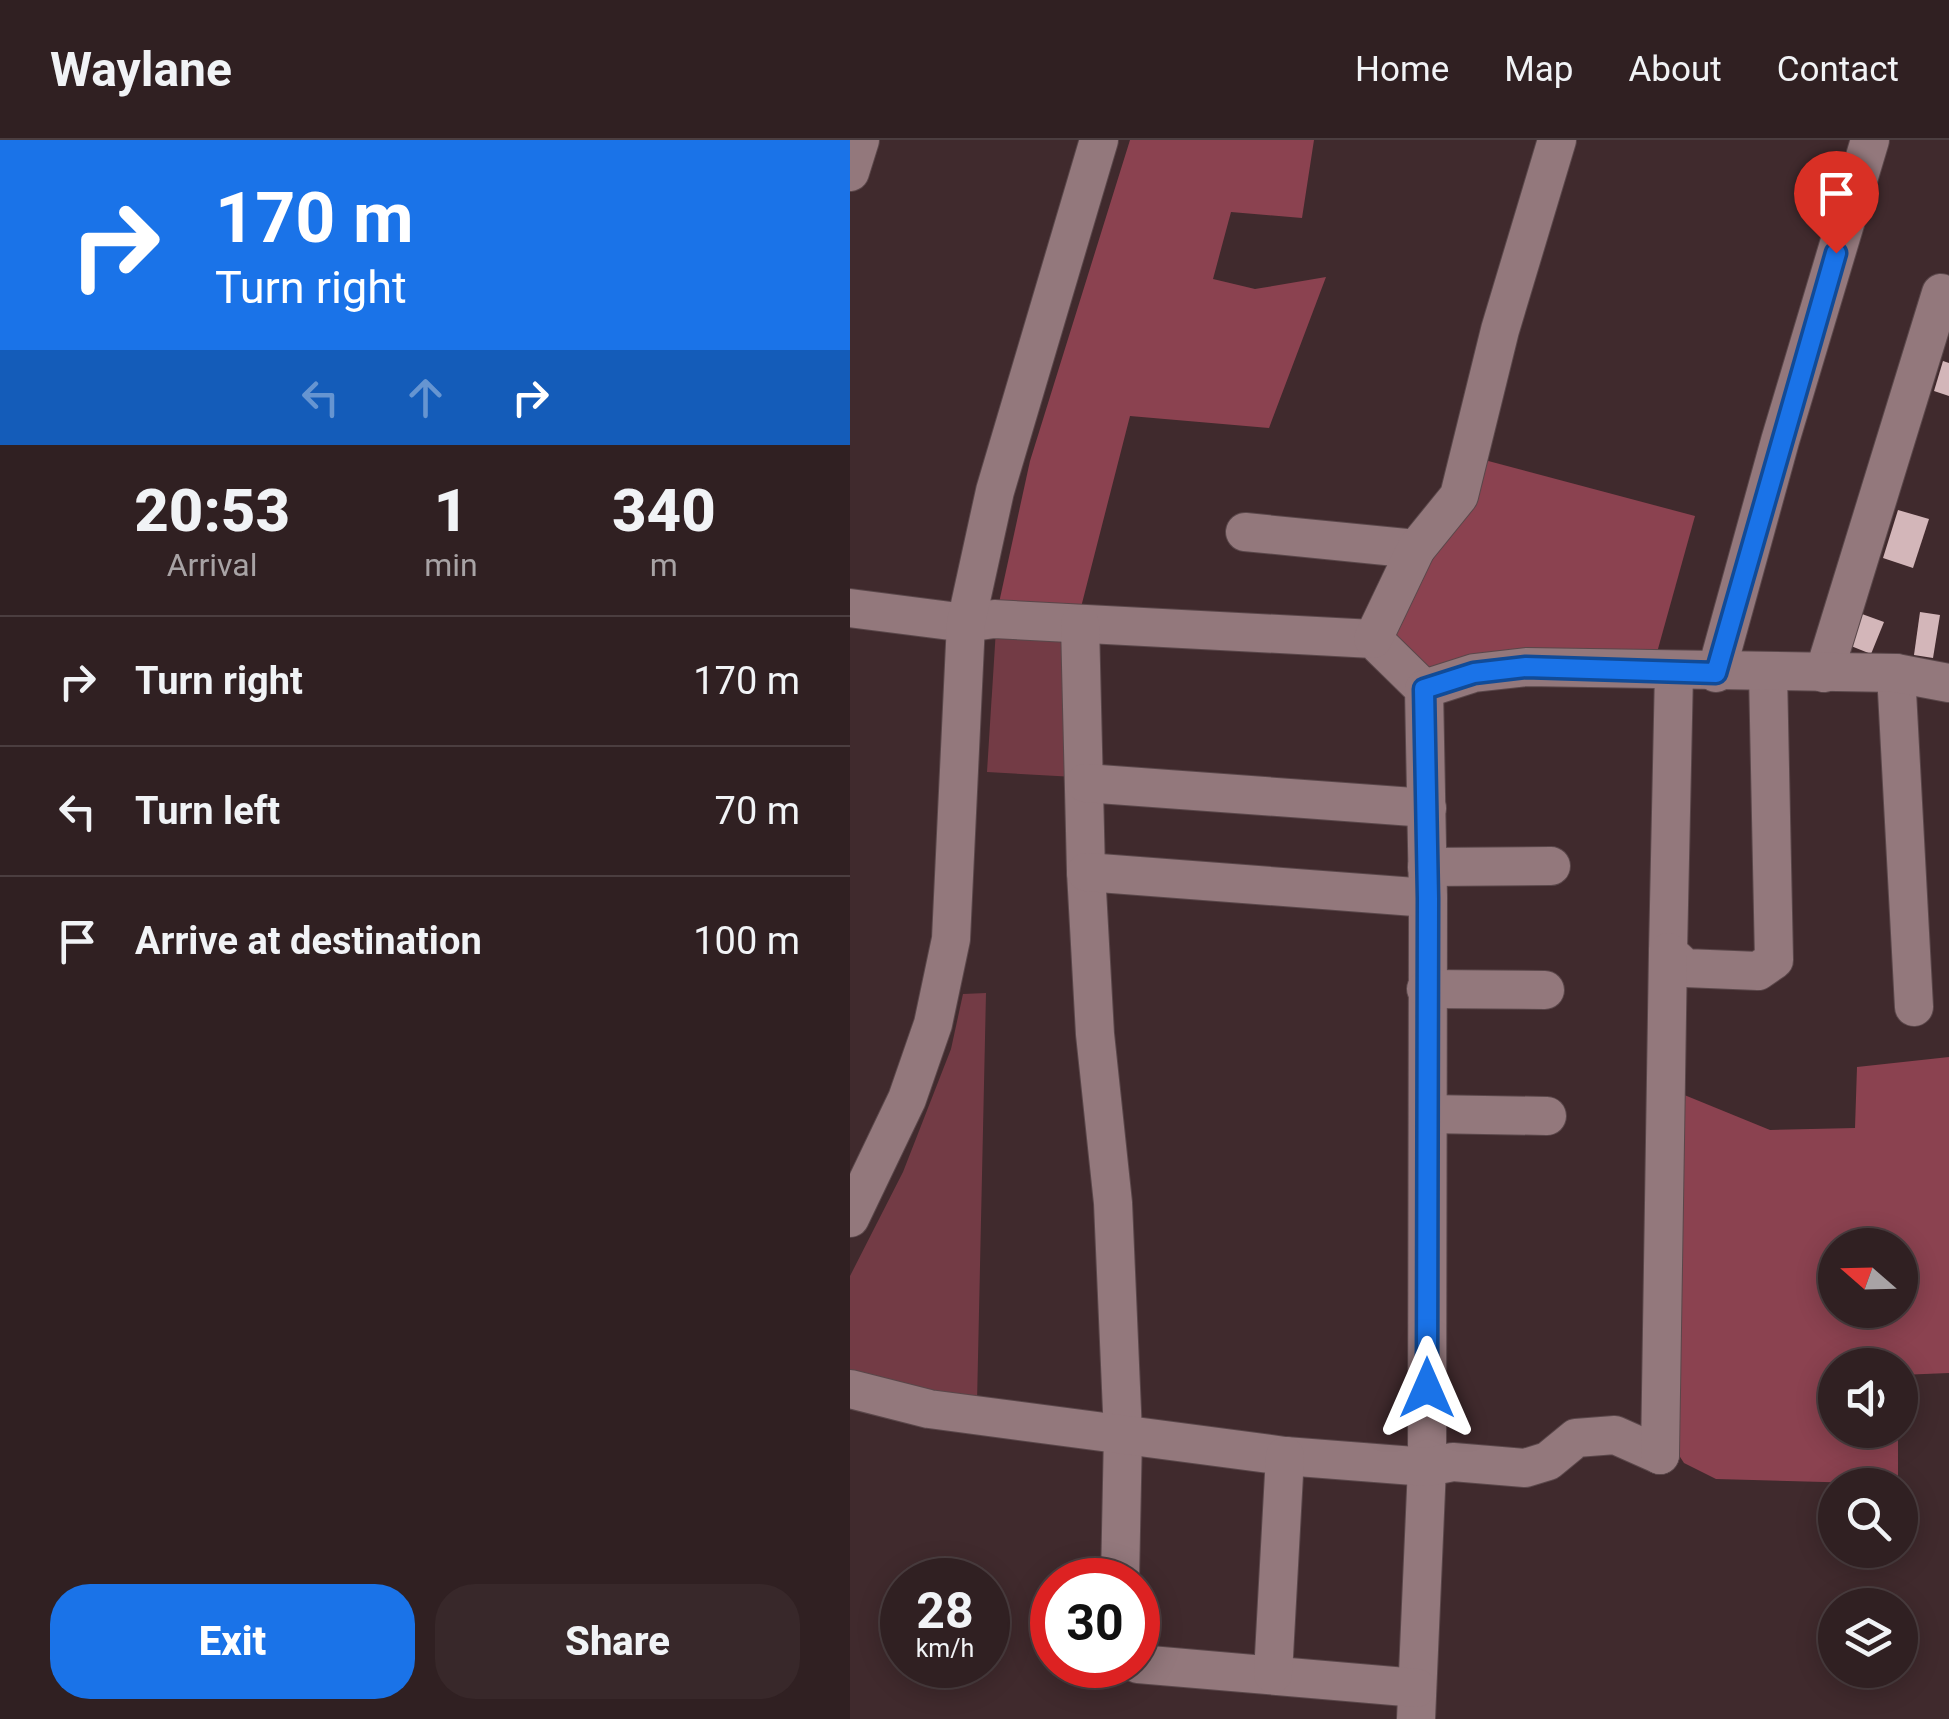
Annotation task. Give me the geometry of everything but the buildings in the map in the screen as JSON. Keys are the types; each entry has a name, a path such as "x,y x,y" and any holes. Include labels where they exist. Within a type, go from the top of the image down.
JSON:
{"street":[{"path":"850,172 860,140"},
{"path":"850,1218 907,1099 933,1024 951,939 966,623 995,491 1099,140"},
{"path":"1373,640 1416,549 1459,496 1500,330 1557,140"},
{"path":"1716,673 1870,140"},
{"path":"1824,673 1941,294"},
{"path":"1245,532 1416,549"},
{"path":"850,608 966,623 994,619 1373,640 1424,689 1428,883 1426,1467 1417,1703 1273,1674 1160,1666"},
{"path":"1080,624 1094,1034 1113,1203 1123,1434 1120,1558"},
{"path":"1424,689 1474,673 1526,667 1896,673 1949,683"},
{"path":"850,1390 929,1409 1285,1456 1426,1467 1453,1462 1525,1468 1548,1461 1576,1438 1615,1435 1660,1455 1674,672"},
{"path":"1668,952 1685,968 1758,971 1774,960 1768,673"},
{"path":"1896,673 1914,1007"},
{"path":"1085,783 1427,808"},
{"path":"1086,872 1428,883 1551,866"},
{"path":"1426,990 1545,990"},
{"path":"1428,1114 1547,1116"},
{"path":"1273,1674 1285,1456"}],"shaded area":[{"path":"1130,140 1314,140 1302,218 1231,212 1213,279 1255,289 1326,277 1269,428 1130,416 1079,615 997,612 1030,461"},
{"path":"1477,458 1695,516 1656,656 1421,678 1386,643"},
{"path":"996,629 1068,631 1075,777 987,772"},
{"path":"986,993 977,1403 850,1378 850,1276 903,1172 951,1049 963,994"},
{"path":"1949,1057 1949,1373 1918,1374 1918,1348 1818,1348 1818,1448 1898,1448 1898,1468 1818,1468 1818,1482 1716,1479 1684,1463 1671,1443 1677,1092 1770,1130 1855,1128 1857,1067"}],"route":[{"path":"1427,1388 1428,898 1424,689 1474,673 1526,667 1716,673 1836,253"}]}
